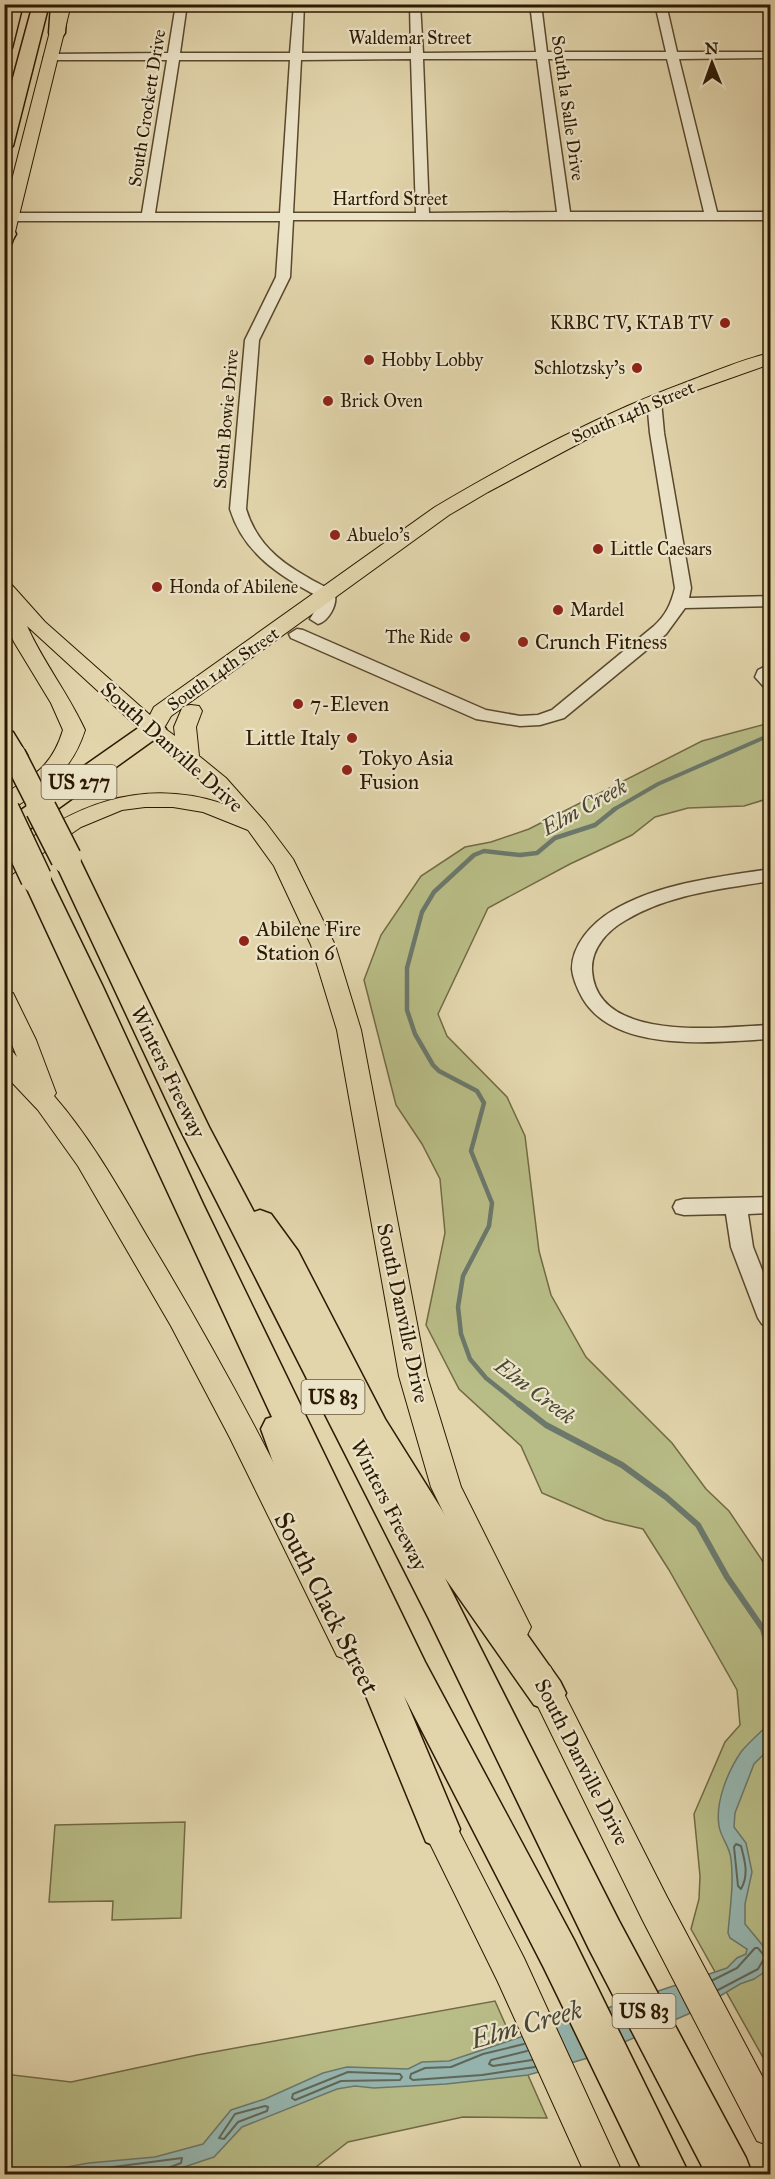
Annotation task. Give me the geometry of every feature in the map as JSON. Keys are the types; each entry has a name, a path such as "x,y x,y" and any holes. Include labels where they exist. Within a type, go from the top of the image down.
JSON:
{"highway":[{"path":"4,48 15,4"},
{"path":"4,146 41,4"},
{"path":"57,33 59,4"},
{"name":"US 277","path":"4,835 153,729"},
{"name":"Winters Freeway","path":"9,746 66,858 194,1127 425,1575 604,1935 729,2175"},
{"name":"Winters Freeway","path":"4,810 20,874 89,987 187,1204 412,1674 559,1954 667,2175"},
{"path":"194,1127 287,1260 373,1429 454,1561 547,1693"},
{"path":"187,1204 266,1397 313,1523 440,1829"}],"main road":[{"path":"6,233 64,4"},
{"name":"South 14th Street","path":"189,702 327,595 474,491 554,446 655,407 771,358"},
{"name":"South 14th Street","path":"153,729 162,712 189,702 297,634 466,513 557,458 655,407 771,369"},
{"name":"South Danville Drive","path":"4,588 38,626 153,729 218,783 258,828 285,864 323,945 349,1030 413,1376 446,1487 655,1909 771,2128"},
{"path":"4,599 24,642 62,703 74,730 64,759 50,774 4,804"},
{"path":"116,695 150,703 189,702 185,727 188,758"},
{"path":"20,874 40,841 78,818 113,805 218,783"},
{"path":"146,798 204,805 258,828"},
{"path":"4,999 24,1040 47,1104"},
{"name":"South Clack Street","path":"4,1058 47,1104 87,1159 182,1319 243,1434 512,1970 604,2175"}],"street":[{"name":"South Crockett Drive","path":"148,217 182,4"},
{"name":"South Bowie Drive","path":"299,4 283,277 272,305 252,340 238,509 249,535 264,555 301,581 327,595"},
{"path":"415,4 423,217"},
{"name":"South la Salle Drive","path":"536,4 564,216"},
{"path":"660,4 711,216"},
{"name":"Waldemar Street","path":"50,57 771,55"},
{"name":"Hartford Street","path":"6,233 148,217 771,216"},
{"path":"297,634 482,715 520,721 540,720 558,714 674,617 680,603 683,588 655,407"},
{"path":"318,619 328,602 327,595"},
{"path":"680,603 771,601"},
{"path":"771,669 764,674 764,677 771,683"},
{"path":"771,875 685,891 636,905 609,920 592,936 582,970 587,991 600,1009 621,1023 645,1030 683,1033 771,1032"},
{"path":"684,1207 771,1205"},
{"path":"736,1206 742,1247 771,1318"}],"green space":[{"path":"770,723 770,798 744,806 688,808 655,817 632,835 570,864 488,908 438,1014 447,1036 507,1097 525,1136 539,1251 551,1295 586,1357 672,1443 706,1489 729,1511 770,1572 770,2048 765,2061 691,1929 699,1899 700,1876 694,1814 725,1742 740,1725 737,1690 643,1529 605,1520 542,1493 521,1446 459,1389 426,1325 445,1233 440,1179 422,1144 396,1105 364,980 381,935 421,876 465,847 491,842 529,829 702,741"},
{"path":"185,1822 181,1918 112,1920 113,1901 49,1902 55,1825"},
{"path":"495,2001 547,2118 463,2117 348,2142 307,2174 5,2174 5,2074 71,2082 197,2055"}],"water":[{"path":"770,1723 770,1748 754,1764 735,1813 734,1827 746,1843 752,1872 745,1904 745,1924 769,1953 768,1964 763,1973 754,1979 740,1984 695,2011 588,2058 528,2075 446,2084 374,2088 355,2086 337,2089 242,2127 214,2157 166,2173 37,2174 89,2163 155,2157 203,2144 231,2110 265,2099 323,2073 347,2067 408,2069 422,2062 449,2061 727,1968 737,1958 746,1954 747,1949 730,1938 728,1933 732,1868 730,1855 719,1826 719,1807 727,1777 736,1760 744,1748"}],"waterway":[{"name":"Elm Creek","path":"613,810 658,784 770,735"},
{"name":"Elm Creek","path":"521,1406 486,1378 470,1359 461,1334 458,1307 463,1276 489,1226 492,1203 471,1151 484,1103 477,1091 439,1071 415,1034 407,1010 407,968 422,912 434,892 474,855 484,851 520,855 537,853 555,838 595,825 615,809"},
{"name":"Elm Creek","path":"519,1404 546,1425 622,1465 666,1497 698,1525 727,1577 763,1629 770,1655"}],"place":[{"name":"KRBC TV, KTAB TV","path":"725,323"},
{"name":"Hobby Lobby","path":"369,360"},
{"name":"Schlotzsky's","path":"637,368"},
{"name":"Brick Oven","path":"328,401"},
{"name":"Abuelo's","path":"335,535"},
{"name":"Little Caesars","path":"598,549"},
{"name":"Honda of Abilene","path":"157,587"},
{"name":"Mardel","path":"558,610"},
{"name":"The Ride","path":"465,637"},
{"name":"Crunch Fitness","path":"523,642"},
{"name":"7-Eleven","path":"298,704"},
{"name":"Little Italy","path":"352,738"},
{"name":"Tokyo Asia Fusion","path":"347,770"},
{"name":"Abilene Fire Station 6","path":"244,941"}]}
